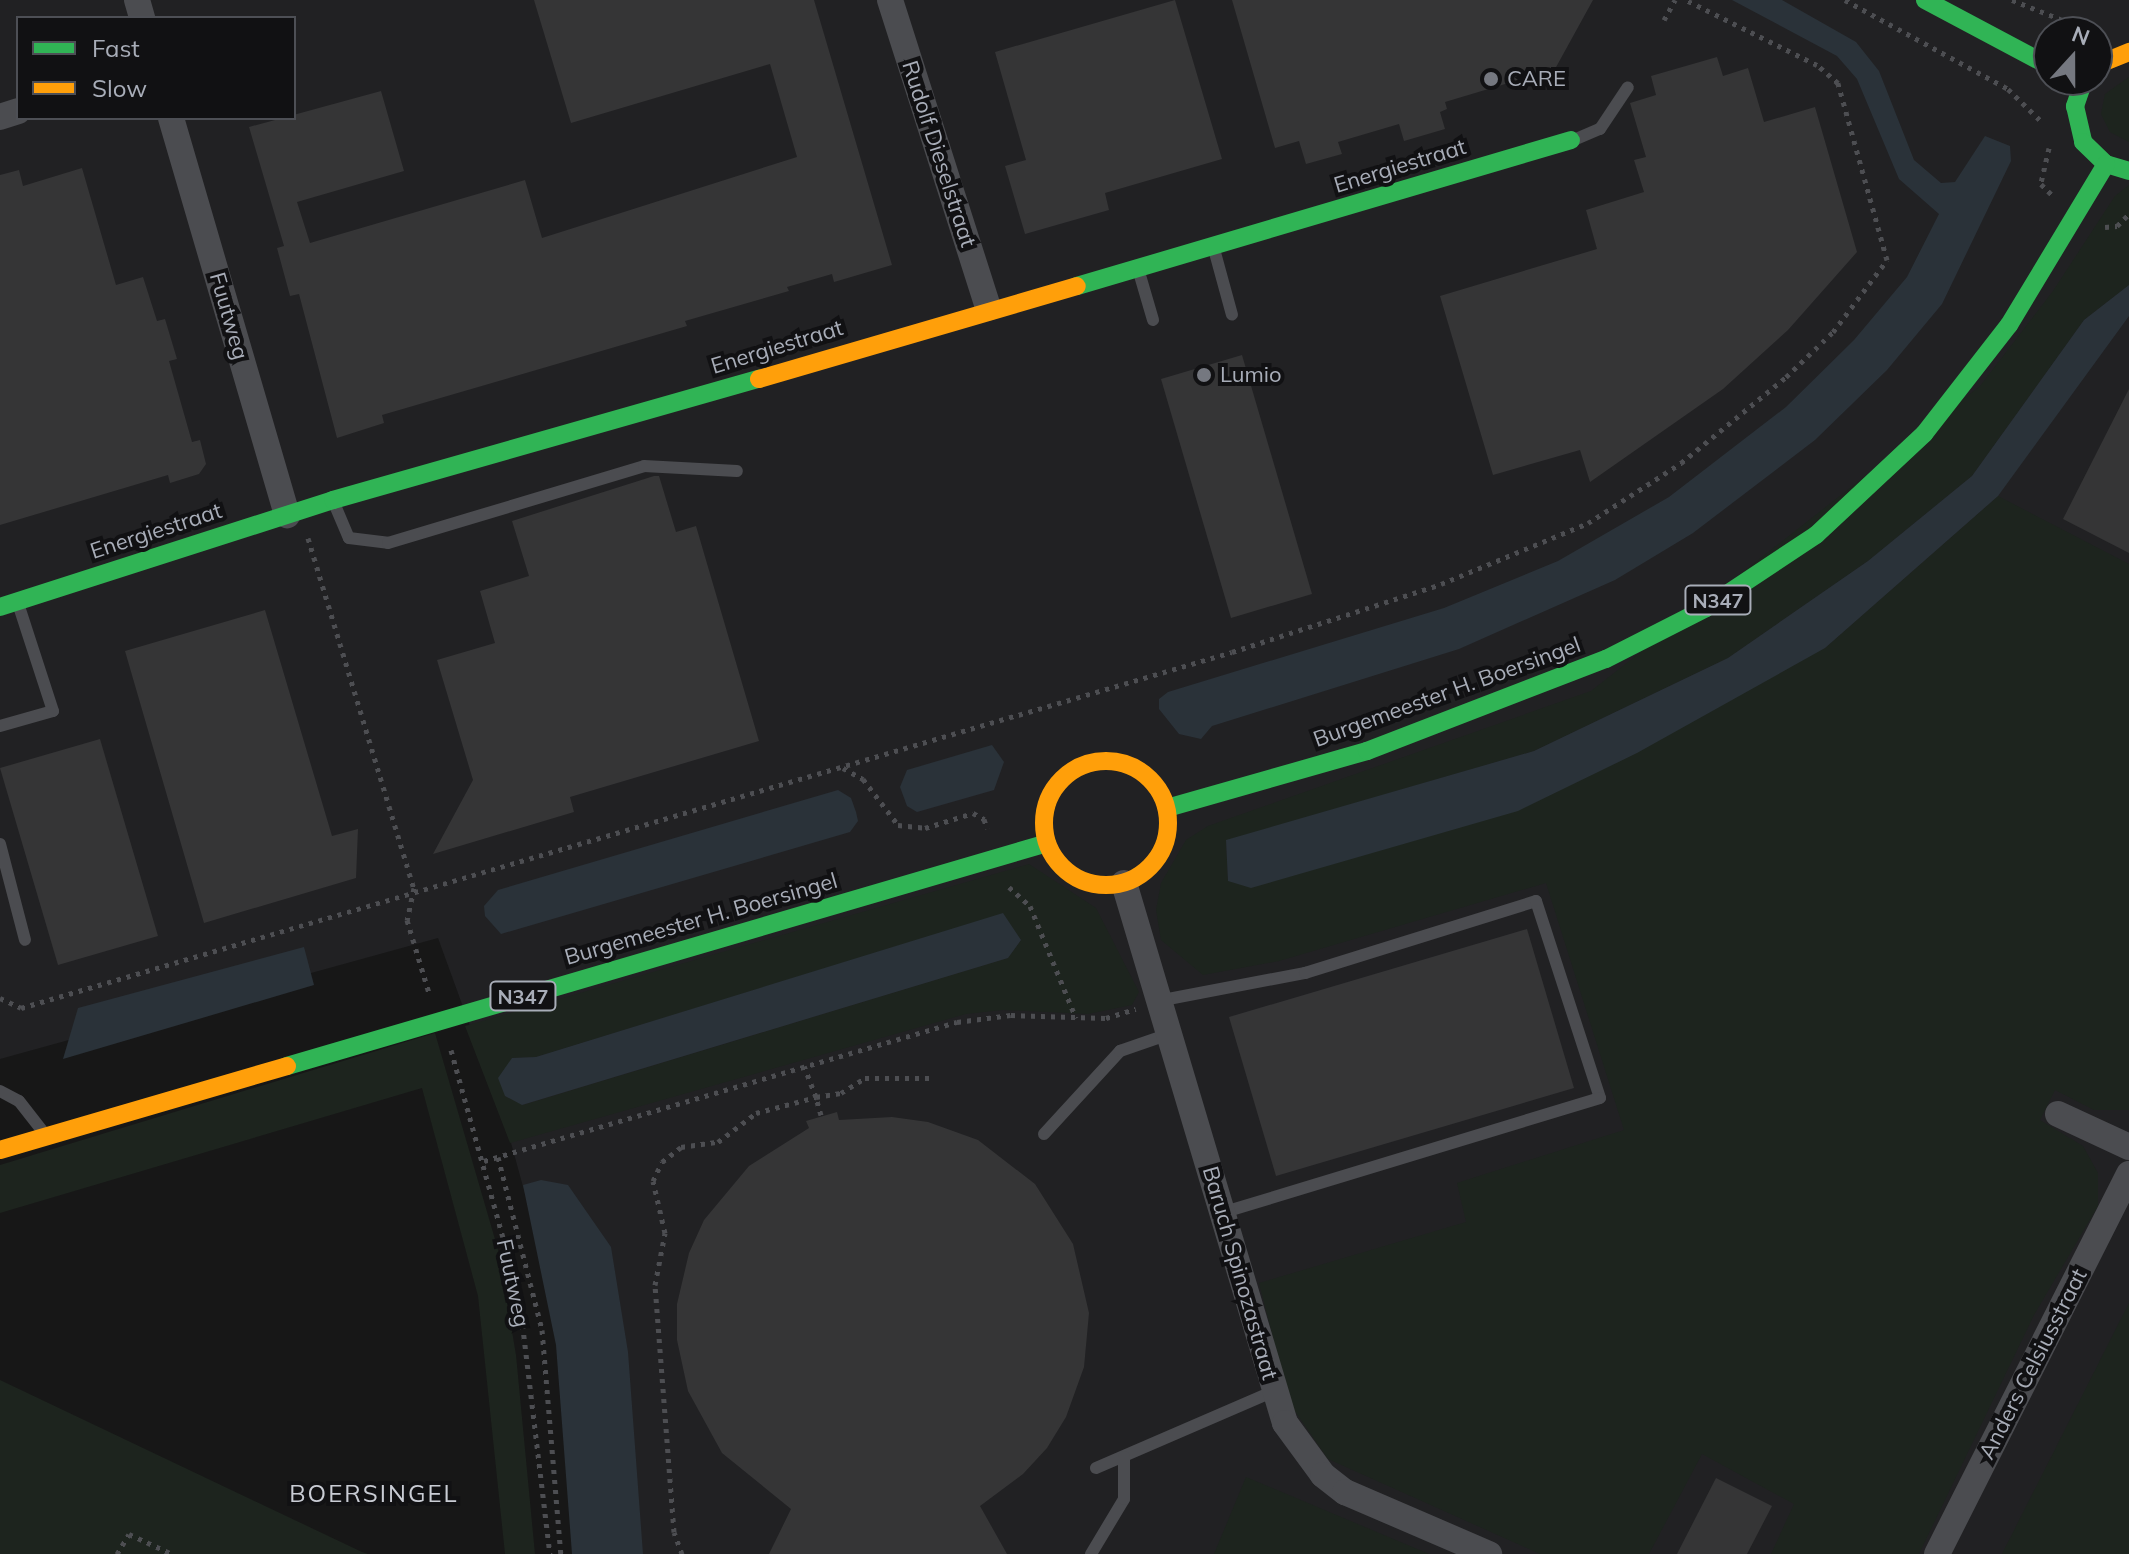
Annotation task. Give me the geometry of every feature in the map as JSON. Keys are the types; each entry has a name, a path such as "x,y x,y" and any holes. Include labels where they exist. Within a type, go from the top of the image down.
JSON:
{"main road":[{"path":"1925,0 2033,57"},
{"path":"2079,96 2076,125 2083,142 2106,164 2129,171"},
{"name":"Energiestraat","path":"9,604 333,500 465,466 988,308 1138,269 1571,140"},
{"name":"Burgemeester H. Boersingel","path":"1167,808 1367,751 1489,707 1606,659 1706,608 1816,535 1924,434 2009,325 2080,212 2106,164"},
{"path":"1089,763 1131,766 1154,783 1167,808 1161,854 1139,877 1124,883 1108,886 1077,879 1054,857 1047,843 1044,814 1055,788 1089,763"},
{"name":"Burgemeester H. Boersingel","path":"0,1150 1047,843"}],"street":[{"name":"Rudolf Dieselstraat","path":"890,0 988,308"},
{"name":"Fuutweg","path":"172,120 294,513"},
{"name":"Baruch Spinozastraat","path":"1124,883 1163,1000 1285,1423 1304,1452 1345,1492 1489,1554"},
{"path":"2058,1114 2129,1147"},
{"name":"Anders Celsiusstraat","path":"1937,1554 2129,1174"}],"lane":[{"path":"1571,140 1600,129 1628,87"},
{"path":"1213,246 1232,315"},
{"path":"1138,269 1153,320"},
{"path":"333,500 349,538 388,543 644,466 737,471"},
{"path":"0,726 53,711 9,604"},
{"path":"0,844 25,940"},
{"path":"1163,1000 1305,973 1536,901 1600,1098 1222,1213"},
{"path":"1044,1134 1120,1051 1172,1033"},
{"path":"0,1091 19,1101 47,1136"},
{"path":"1096,1468 1274,1391"},
{"path":"1091,1554 1124,1499 1124,1457"}],"path":[{"path":"1664,20 1675,0"},
{"path":"0,998 21,1008 414,888 842,768 1332,622 1502,560 1618,505 1721,433 1786,377 1881,274 1887,260 1885,241 1838,83 1817,65 1686,0"},
{"path":"1845,0 2031,107 2045,126 2050,144 2041,184 2106,228 2129,214"},
{"path":"2012,0 2052,16"},
{"path":"294,513 414,888"},
{"name":"Fuutweg","path":"414,888 407,920 418,962 442,1019 519,1295 550,1554"},
{"path":"484,1161 979,1017 1106,1018 1163,1000"},
{"path":"804,1066 821,1115"},
{"path":"682,1554 674,1532 655,1285 665,1233 653,1181 662,1162 681,1147 718,1142 756,1113 841,1093 865,1078 929,1078"},
{"path":"498,1157 542,1330 561,1554"},
{"path":"117,1554 129,1534 172,1554"}],"shaded area":[{"path":"0,0 2129,0 2129,1554 577,1554 560,1322 507,1128 438,938 0,1059"},
{"path":"1732,0 1782,0 1856,42 1879,71 1914,160 1941,183 1955,182 1985,136 2010,146 2011,161 1942,304 1887,370 1815,440 1693,533 1615,580 1459,649 1212,726 1201,739 1179,734 1159,709 1159,699 1168,692 1444,608 1558,561 1669,497 1786,407 1854,340 1907,277 1939,214 1899,179 1857,79 1837,56"},
{"path":"2129,77 2129,142 2110,132 2101,114 2105,96 2113,96 2113,88"},
{"path":"2129,185 2129,285 2084,320 1972,476 1868,561 1728,658 1534,751 1226,841 1228,881 1825,648 1998,496 2129,564 2129,1110 2094,1110 2055,1090 2040,1120 2083,1146 2098,1173 2098,1206 2034,1315 1919,1554 1771,1554 1794,1504 1702,1454 1649,1554 1540,1554 1328,1459 1290,1404 1259,1283 1466,1222 1457,1183 1624,1130 1546,883 1279,961 1203,975 1161,940 1156,910 1161,883 1186,840 1208,826 1591,691 1980,386 2053,291 2115,196"},
{"path":"2129,285 2129,316 1998,496 1825,648 1637,753 1518,811 1251,888 1228,881 1226,840 1534,751 1728,658 1868,561 1972,476 2084,320"},
{"path":"992,745 1004,762 994,790 917,812 907,806 900,787 907,770"},
{"path":"838,790 851,798 856,812 858,821 850,832 501,934 485,916 484,906 498,890"},
{"path":"1029,864 1096,908 1139,992 1132,1005 1088,1014 1003,1010 966,1014 510,1143 465,1026","holes":["1003,914 1021,940 1008,958 523,1105 505,1096 512,1058 536,1057"]},
{"path":"1003,913 1021,940 1008,958 522,1105 505,1096 498,1078 512,1058 536,1057"},
{"path":"304,947 314,985 63,1059 78,1008"},
{"path":"435,1033 499,1253 516,1355 535,1554 505,1554 478,1296 422,1088 0,1213 0,1165"},
{"path":"541,1180 568,1185 611,1247 628,1352 643,1554 572,1554 556,1345 523,1185"},
{"path":"2129,1303 2129,1554 2002,1554"},
{"path":"0,1380 362,1552 368,1554 0,1554"},
{"path":"1246,1477 1429,1554 1214,1554"}],"building":[{"path":"534,0 814,0 892,265 834,282 832,274 787,287 789,291 685,321 687,326 382,415 384,423 337,438 299,294 290,296 277,248 284,246 249,127 275,120 296,120 296,114 381,91 404,171 297,202 310,243 525,180 542,238 797,157 770,64 571,123"},
{"path":"1175,0 1222,159 1105,193 1109,210 1025,234 1005,166 1026,160 995,52"},
{"path":"1232,0 1593,0 1555,69 1445,102 1447,109 1440,112 1445,129 1404,141 1399,124 1338,142 1342,154 1306,164 1299,141 1275,148"},
{"path":"1717,57 1723,76 1748,68 1764,122 1815,107 1857,252 1788,330 1723,389 1590,482 1580,450 1493,475 1440,296 1597,249 1586,210 1644,192 1634,160 1646,157 1630,103 1656,95 1651,76"},
{"path":"82,168 116,285 143,277 157,321 165,319 177,359 169,361 192,442 200,440 206,464 199,474 170,483 168,475 0,525 0,175 19,170 23,186"},
{"path":"1242,355 1312,594 1231,618 1161,379"},
{"path":"2129,389 2129,553 2063,519"},
{"path":"659,476 676,532 696,526 759,741 570,797 574,812 433,854 473,780 437,660 495,643 480,591 529,576 512,521"},
{"path":"265,610 332,836 358,829 356,878 204,923 125,651"},
{"path":"100,739 158,936 58,965 0,768"},
{"path":"1527,929 1574,1088 1276,1176 1229,1017"},
{"path":"837,1112 839,1120 892,1117 928,1122 978,1140 1035,1184 1073,1244 1089,1313 1084,1367 1066,1417 1047,1448 1023,1474 980,1506 1007,1554 769,1554 791,1509 722,1453 688,1391 677,1340 677,1304 689,1253 704,1220 749,1166 809,1128 806,1121"},
{"path":"1716,1478 1772,1506 1747,1554 1677,1554"}],"traffic: fast":[{"path":"1925,0 2033,57"},
{"path":"2078,96 2075,106 2083,142 2106,164 2129,171"},
{"path":"1077,286 1571,140"},
{"path":"1167,808 1367,751 1606,659 1706,608 1816,535 1924,434 2009,325 2106,164"},
{"path":"0,607 333,500 759,379"},
{"path":"287,1066 1047,843"}],"traffic: slow":[{"path":"2113,58 2129,52"},
{"path":"759,379 1077,286"},
{"path":"1106,761 1130,765 1150,779 1164,799 1168,823 1164,847 1150,867 1130,881 1106,885 1082,881 1062,867 1048,847 1044,823 1048,799 1062,779 1082,765 1106,761"},
{"path":"0,1150 287,1066"}],"place":[{"name":"CARE","path":"1491,79"},
{"name":"Lumio","path":"1204,375"}],"district":[{"name":"BOERSINGEL","path":"374,1494"}]}
